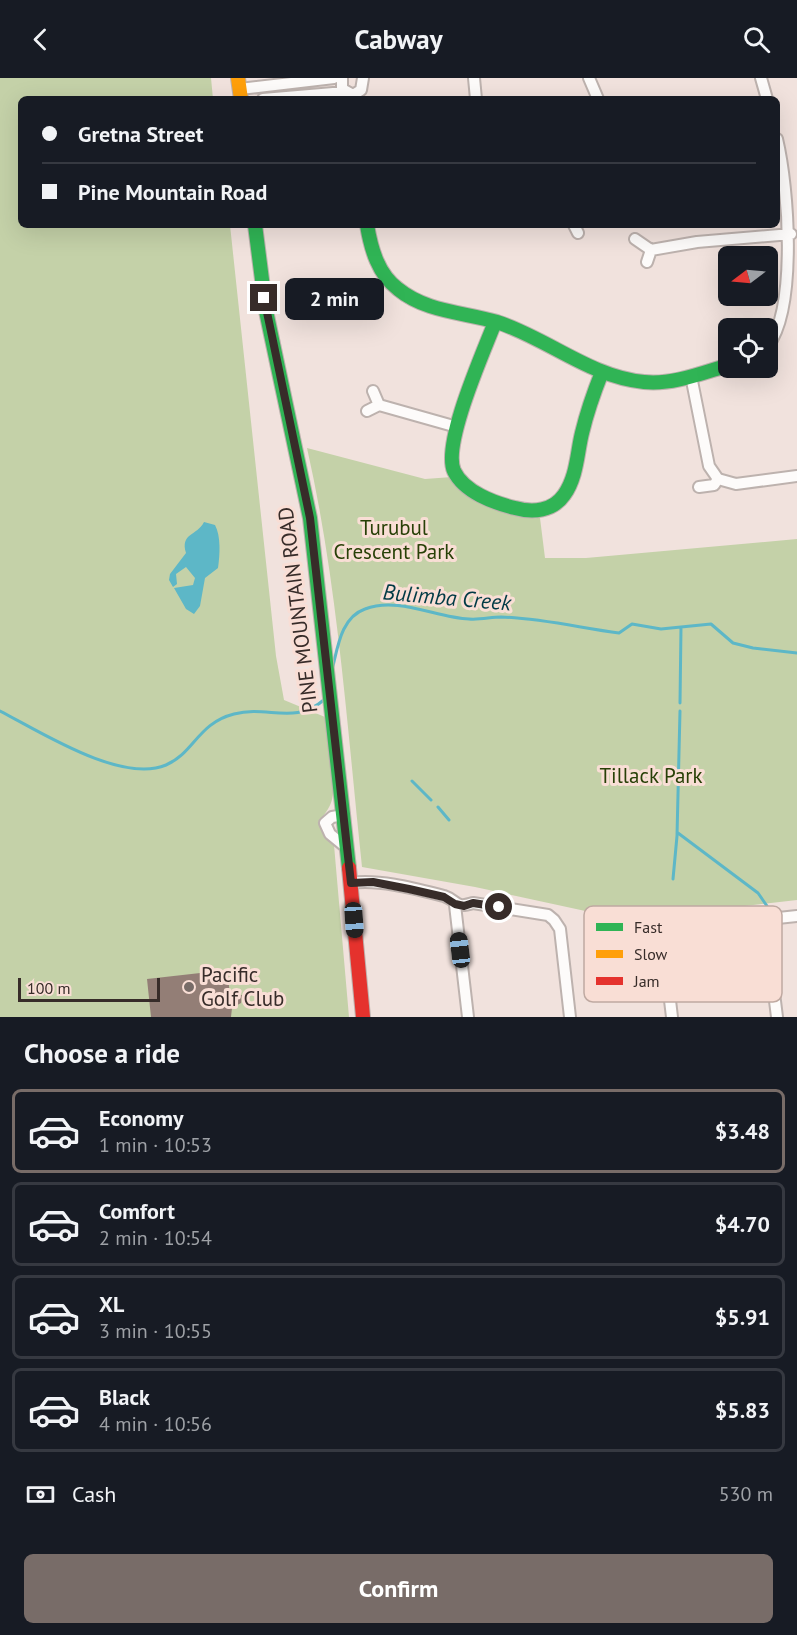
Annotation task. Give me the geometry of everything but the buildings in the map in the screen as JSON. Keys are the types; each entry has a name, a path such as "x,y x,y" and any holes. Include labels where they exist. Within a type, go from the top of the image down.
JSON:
{"street":[{"path":"240,89 334,78"},
{"path":"342,78 340,84 351,95"},
{"path":"329,96 351,95 361,90 363,78"},
{"path":"474,78 476,96"},
{"path":"589,78 597,96"},
{"path":"761,78 766,96"},
{"path":"778,333 791,308 794,271 785,171 780,151"},
{"name":"PINE MOUNTAIN ROAD","path":"255,228 266,311 306,494 344,815 363,1017"},
{"path":"368,228 376,262 388,281 413,300 527,333 602,372 645,382 691,376 718,368"},
{"path":"635,239 651,250 697,242 791,234"},
{"path":"646,262 651,250"},
{"path":"495,322 457,427 451,456 452,467 460,481 472,491 512,508 540,511 554,505 571,483 583,428 602,372"},
{"path":"691,376 709,466 718,479 736,484 797,476"},
{"path":"373,391 379,405"},
{"path":"367,411 379,405 457,427"},
{"path":"699,487 714,485 718,479"},
{"path":"344,815 332,817 325,823 330,834 347,848"},
{"path":"351,883 373,882 414,890 444,897 455,904 464,906 473,903 548,915 560,929 570,1017"},
{"path":"455,904 468,1017"},
{"path":"782,918 797,916"},
{"path":"670,1002 672,1017"},
{"path":"775,1002 777,1017"}],"green space":[{"name":"Pacific Golf Club","path":"0,78 211,78 213,96 18,96 18,228 230,228 276,656 284,700 325,717 332,764 333,793 320,826 334,845 349,1017 0,1017"},
{"name":"Tillack Park","path":"307,448 425,479 452,477 470,493 492,507 516,516 540,518 545,558 586,558 797,539 797,900 745,906 584,906 584,911 475,887 362,867 334,604 318,500"}],"water":[{"path":"204,522 215,525 217,529 220,546 219,563 218,568 205,578 200,606 194,614 186,609 174,588 193,585 195,578 186,567 176,574 177,584 173,587 169,580 170,574 186,553 187,538"}],"waterway":[{"name":"Bulimba Creek","path":"333,666 342,633 351,618 365,609 391,605 457,618 516,618 619,633 632,624 661,629 711,624 733,643 753,648 797,653"},
{"path":"680,703 681,627"},
{"name":"Bulimba Creek","path":"0,711 81,753 104,762 148,769 166,765 175,760 204,731 222,718 247,712 292,713 303,711 325,699"},
{"path":"673,879 677,836 680,711"},
{"path":"412,781 431,800"},
{"path":"438,807 449,820"},
{"path":"678,833 758,893 767,906"}],"traffic: fast":[{"path":"255,228 266,311 310,518 349,868"},
{"path":"368,228 373,252 385,276 398,289 420,302 497,322 533,337 587,365 624,379 666,382 718,368"},
{"path":"495,322 466,397 454,440 452,458 454,471 459,478 480,496 522,510 536,510 554,504 564,495 572,481 586,417 602,372"}],"traffic: slow":[{"path":"238,78 241,96"}],"traffic: jam":[{"path":"349,868 363,1017"}],"place":[{"name":"Pacific Golf Club","path":"189,987"}],"route":[{"path":"264,298 310,518 351,883 373,882 409,889 452,899 455,904 464,906 473,903 499,907"}],"park label":[{"name":"Turubul Crescent Park","path":"394,540"}]}
